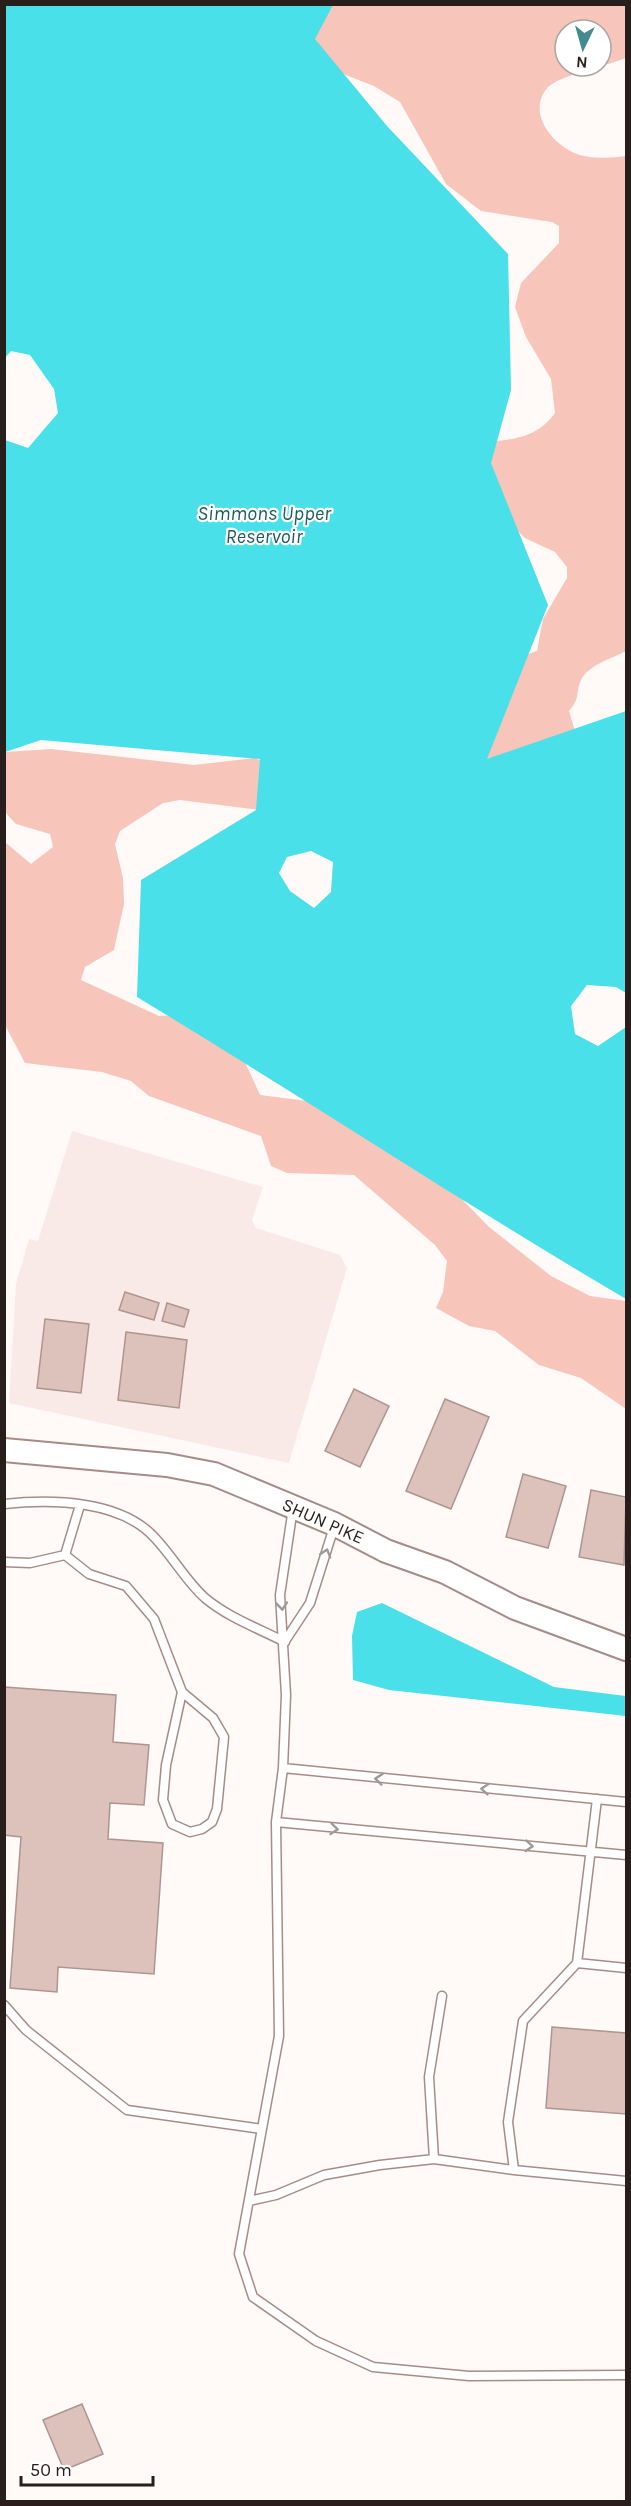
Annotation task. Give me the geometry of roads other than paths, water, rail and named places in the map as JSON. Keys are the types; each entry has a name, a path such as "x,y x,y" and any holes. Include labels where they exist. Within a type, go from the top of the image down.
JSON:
{"main road":[{"name":"SHUN PIKE","path":"4,1450 167,1465 202,1472 254,1489 334,1524 386,1551 445,1572 515,1608 627,1649"}],"lane":[{"path":"4,1504 56,1501 80,1504 130,1519 154,1536 204,1596 226,1614 285,1641"},
{"path":"65,1555 80,1504"},
{"path":"293,1508 280,1595 285,1641 283,1768 276,1822 279,2036 239,2254 253,2297 325,2346 373,2367 469,2376 627,2375"},
{"path":"285,1641 310,1603 334,1524"},
{"path":"4,1562 30,1563 65,1555"},
{"path":"65,1555 89,1574 126,1586 140,1602 154,1619 182,1692 213,1718 224,1737 217,1809 212,1822 202,1829 190,1832 172,1824 163,1800 166,1765 182,1692"},
{"path":"283,1768 627,1802"},
{"path":"514,2170 508,2122 523,2021 577,1963 597,1799"},
{"path":"276,1822 627,1855"},
{"path":"577,1963 627,1968"},
{"path":"434,2159 429,2077 442,1996"},
{"path":"4,2005 26,2030 127,2110 262,2129"},
{"path":"249,2201 276,2195 324,2175 380,2165 434,2159 514,2170 627,2181"}],"water":[{"name":"Simmons Upper Reservoir","path":"5,4 333,5 315,39 387,126 508,254 511,390 491,463 548,605 487,759 626,711 626,993 616,987 587,985 571,1006 575,1034 598,1046 626,1027 626,1299 137,997 141,880 256,810 260,759 41,740 5,752 5,440 28,448 58,413 54,389 30,355 11,351 5,358","holes":["311,851 333,862 331,892 314,908 290,891 279,873 287,857"]},
{"path":"382,1603 554,1687 626,1696 626,1716 389,1690 353,1680 352,1636 357,1612"}]}
